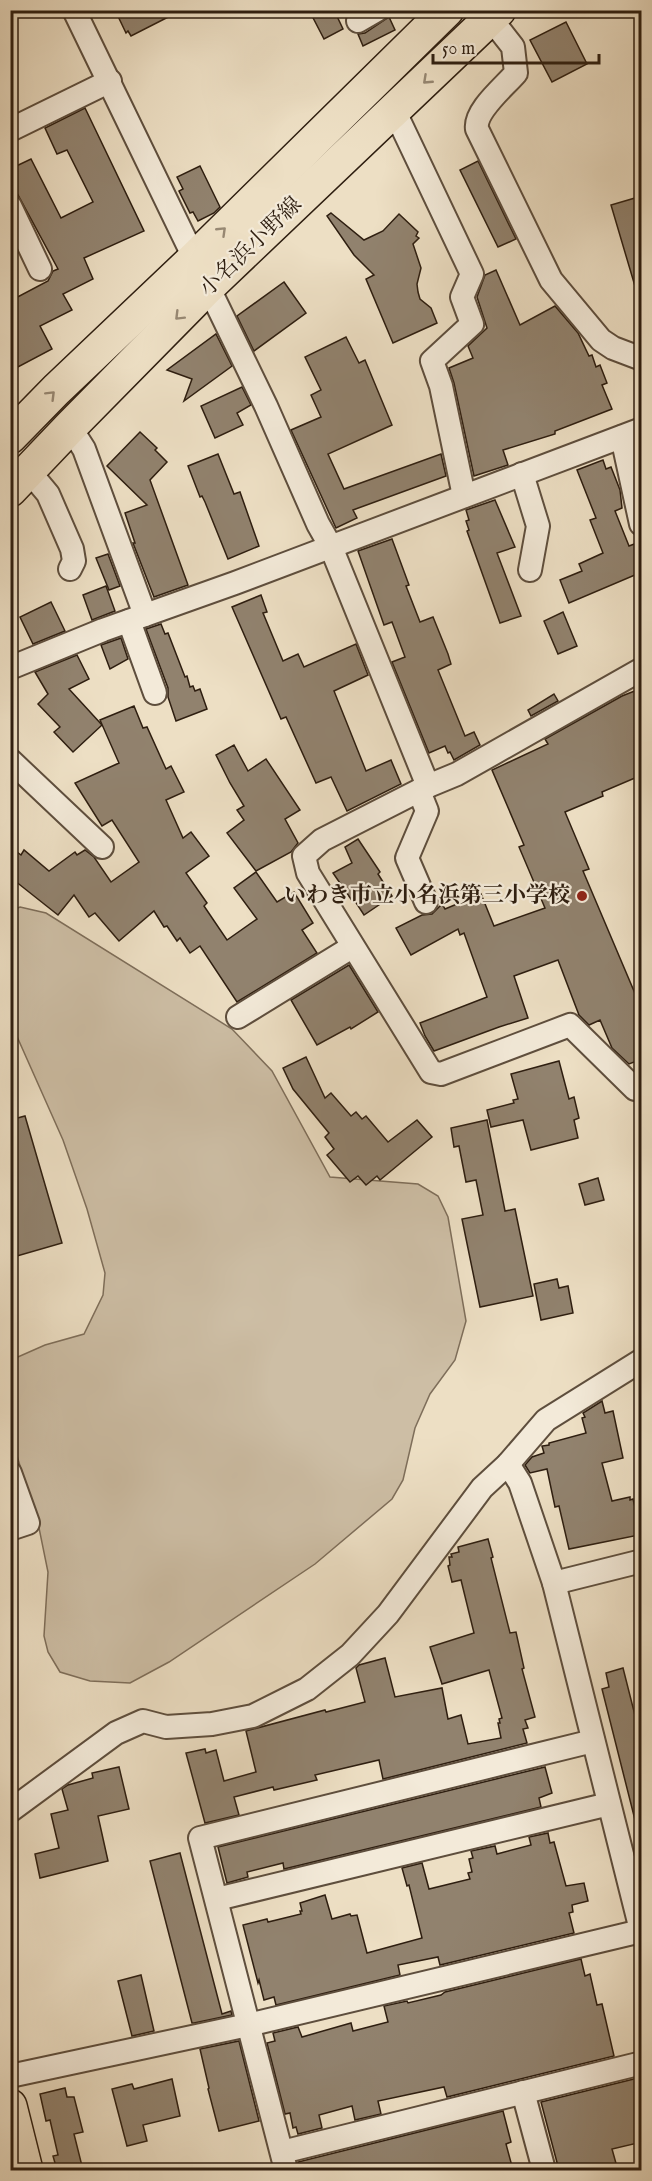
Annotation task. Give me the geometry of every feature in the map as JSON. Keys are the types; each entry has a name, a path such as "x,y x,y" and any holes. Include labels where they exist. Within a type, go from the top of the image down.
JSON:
{"main road":[{"name":"小名浜小野線","path":"19,480 70,427 202,273 447,10"},
{"name":"小名浜小野線","path":"10,437 56,390 202,273 394,110 495,15"},
{"path":"10,2106 26,2170"}],"street":[{"path":"74,10 266,406 318,524 331,547 424,788 427,811 407,858 426,902"},
{"path":"495,15 513,47 516,73 481,112 476,121 477,129 546,272 556,288 601,340 613,348 642,358"},
{"path":"10,130 110,81"},
{"path":"394,110 472,274 462,297 472,324 432,361 441,386 464,496"},
{"path":"10,206 40,269"},
{"path":"70,427 84,449 137,618 155,693"},
{"path":"10,668 137,618 632,433 641,524"},
{"path":"522,474 538,526 530,570"},
{"path":"19,480 48,494 72,549 74,561 70,569"},
{"path":"642,669 457,774 424,788 322,840 304,856 308,873 431,1072 441,1074 570,1024 635,1089 642,1087"},
{"path":"10,760 102,847"},
{"path":"238,1017 352,947"},
{"path":"10,1811 116,1733 143,1721 166,1727 212,1724 253,1716 307,1689 350,1655 388,1614 482,1488 508,1464 546,1420 642,1360"},
{"path":"10,2076 248,2025 641,1933 554,1583 520,1483 508,1464"},
{"path":"10,1473 28,1523 10,1529"},
{"path":"554,1583 642,1562"},
{"path":"593,1741 200,1838 284,2161 523,2092 642,2063"},
{"path":"217,1899 609,1804"},
{"path":"523,2092 544,2170"}],"shaded area":[{"path":"20,907 46,913 232,1029 272,1071 330,1177 418,1184 438,1196 448,1217 466,1321 455,1360 430,1394 415,1428 403,1480 392,1499 315,1564 169,1662 130,1683 90,1681 60,1672 48,1652 44,1636 48,1572 38,1523 11,1437 11,1360 45,1345 84,1334 103,1295 105,1273 87,1209 63,1140 11,1023 11,911"}],"building":[{"path":"115,10 182,10 131,36 128,31 126,33"},
{"path":"309,10 334,10 343,29 324,39"},
{"path":"389,17 395,30 363,46 358,34 365,33"},
{"path":"566,22 587,64 552,82 530,40"},
{"path":"85,108 144,231 84,258 93,279 63,294 72,310 40,326 52,349 16,368 10,358 10,301 48,281 53,271 58,269 10,180 10,169 31,159 61,218 93,202 67,150 57,154 45,128"},
{"path":"478,161 516,239 498,247 460,170"},
{"path":"200,166 220,207 214,213 198,221 193,212 190,213 179,191 183,189 177,177"},
{"path":"635,198 642,221 642,292 637,293 611,205"},
{"path":"331,213 364,240 383,231 399,214 418,232 416,236 419,238 413,244 421,268 417,284 418,292 420,299 431,308 437,323 393,343 366,279 374,275 354,255 327,216"},
{"path":"496,270 520,325 555,306 578,333 589,356 592,355 596,367 600,365 607,383 602,385 612,409 555,431 555,434 503,450 508,465 474,476 449,368 473,358 468,346 487,328 477,297 485,275"},
{"path":"284,282 306,313 254,351 237,316"},
{"path":"216,334 232,366 184,401 192,379 167,370"},
{"path":"346,337 359,363 365,360 392,425 328,454 344,489 441,454 446,476 353,510 357,518 336,528 291,430 321,417 311,395 321,390 305,357"},
{"path":"242,387 251,405 237,413 243,425 215,438 201,406"},
{"path":"140,432 157,448 155,450 167,462 150,480 188,585 154,597 133,543 135,543 125,513 147,505 107,466"},
{"path":"218,454 234,494 240,492 259,546 228,559 188,466"},
{"path":"603,460 606,469 611,467 620,490 622,508 615,511 629,546 642,541 642,572 569,603 560,580 582,571 579,564 603,553 590,520 596,518 577,470"},
{"path":"495,500 515,547 497,553 521,616 500,623 467,531 469,530 466,521 469,520 466,510"},
{"path":"392,539 420,622 433,617 448,654 451,664 438,670 465,736 474,732 480,745 454,760 445,746 429,753 392,662 405,657 392,622 384,625 358,551"},
{"path":"108,554 120,586 109,590 96,558"},
{"path":"106,586 115,611 92,620 83,595"},
{"path":"261,595 267,612 263,613 283,661 298,654 304,667 356,644 368,675 334,691 366,771 391,760 401,784 347,811 331,777 316,783 286,717 281,719 232,607"},
{"path":"51,602 65,631 33,644 20,617"},
{"path":"563,612 577,646 558,654 544,621"},
{"path":"161,624 165,634 168,633 190,687 193,686 195,691 200,689 207,709 176,721 168,697 168,688 146,629"},
{"path":"121,638 128,659 110,669 101,645"},
{"path":"77,655 89,679 69,689 102,725 73,752 54,732 60,727 38,704 48,694 35,672"},
{"name":"いわき市立小名浜第三小学校","path":"642,688 642,775 602,792 603,796 565,812 589,869 583,871 642,1010 642,1059 629,1064 612,1048 600,1020 589,1025 579,1015 558,960 514,976 528,1018 434,1051 420,1023 487,997 464,933 460,935 458,929 411,955 396,928 422,915 432,914 442,904 445,909 481,894 494,926 545,908 519,847 524,845 492,770 548,744 545,739 622,696"},
{"path":"554,694 558,701 531,716 528,710"},
{"path":"134,706 143,728 147,727 166,769 171,766 184,792 166,800 183,838 191,832 209,856 186,873 207,903 204,906 227,940 257,919 234,888 256,872 277,902 294,892 313,923 302,930 317,953 237,1002 200,946 190,953 180,938 177,941 167,926 164,927 154,911 119,941 95,913 89,917 74,895 58,915 10,877 10,847 21,855 24,850 49,871 75,852 77,855 85,850 94,857 111,882 139,862 112,820 102,826 75,783 119,763 100,720"},
{"path":"234,745 248,771 266,759 300,810 285,819 298,843 291,852 256,871 227,833 244,820 237,810 244,806 216,755"},
{"path":"358,839 380,872 378,874 392,896 364,915 333,873 352,863 345,847"},
{"path":"349,965 378,1012 351,1029 350,1027 317,1045 291,1000"},
{"path":"306,1057 325,1098 331,1093 351,1116 356,1112 362,1119 366,1116 388,1142 417,1120 432,1137 380,1180 377,1176 366,1185 358,1176 350,1182 327,1155 334,1149 325,1137 329,1133 293,1089 283,1068"},
{"path":"559,1061 569,1099 574,1097 579,1118 574,1120 578,1138 531,1150 523,1120 491,1127 487,1110 514,1103 513,1100 518,1099 511,1074"},
{"path":"25,1116 62,1243 10,1258 10,1120"},
{"path":"487,1120 505,1211 515,1209 533,1296 480,1307 462,1219 483,1215 476,1180 466,1182 459,1146 454,1147 451,1128"},
{"path":"598,1178 604,1200 585,1205 579,1184"},
{"path":"557,1279 559,1288 568,1286 573,1313 541,1320 534,1284"},
{"path":"602,1401 605,1413 613,1411 623,1458 602,1463 612,1501 630,1497 630,1500 633,1499 639,1523 636,1524 639,1535 569,1549 559,1506 555,1507 547,1469 530,1473 525,1465 532,1457 544,1453 542,1446 586,1433 583,1413"},
{"path":"488,1539 510,1633 516,1632 524,1668 522,1669 535,1717 525,1720 528,1728 523,1729 527,1743 383,1779 379,1760 315,1775 317,1780 274,1790 273,1787 234,1797 239,1815 205,1823 186,1753 205,1749 206,1753 216,1750 224,1781 256,1772 246,1731 365,1702 356,1668 359,1665 385,1658 395,1697 442,1688 448,1719 461,1715 468,1744 501,1738 498,1723 502,1718 489,1670 442,1684 430,1647 474,1633 461,1580 452,1582 448,1566 450,1565 449,1557 459,1552 458,1547"},
{"path":"623,1668 642,1743 642,1819 635,1820 602,1689 609,1687 606,1673"},
{"path":"119,1767 129,1809 98,1816 108,1861 40,1878 35,1854 59,1848 51,1814 68,1810 62,1789 93,1778 92,1773"},
{"path":"545,1767 552,1793 539,1798 541,1807 284,1869 283,1863 247,1872 248,1877 227,1883 218,1847"},
{"path":"548,1833 550,1843 554,1842 566,1886 584,1883 588,1901 572,1905 573,1912 569,1913 574,1933 440,1965 438,1957 398,1965 400,1975 276,2005 274,1997 264,2000 243,1925 301,1914 300,1903 325,1895 332,1919 350,1914 351,1916 357,1915 367,1953 422,1938 409,1885 407,1886 402,1868 422,1863 429,1889 470,1879 468,1873 472,1872 469,1859 473,1858 471,1851 495,1846 497,1854 531,1845 529,1837"},
{"path":"180,1853 222,2014 231,2011 232,2015 194,2023 192,2023 150,1861"},
{"path":"581,1959 585,1976 590,1974 597,2005 602,2004 614,2056 447,2097 444,2087 378,2101 381,2114 355,2120 352,2106 319,2115 322,2128 298,2134 296,2127 293,2128 290,2113 285,2114 267,2043 275,2041 273,2033 298,2027 302,2037 351,2023 353,2031 388,2022 384,2006 407,2001 408,2003"},
{"path":"141,1975 154,2031 132,2036 118,1981"},
{"path":"239,2041 259,2121 219,2131 200,2049"},
{"path":"642,2077 642,2142 612,2149 617,2167 603,2170 559,2170 541,2102"},
{"path":"172,2079 180,2116 143,2125 147,2141 127,2146 112,2089 132,2084 134,2089"},
{"path":"65,2088 67,2097 74,2097 83,2132 74,2134 83,2170 57,2170 53,2156 58,2155 50,2120 46,2121 40,2094"},
{"path":"503,2111 511,2142 506,2144 513,2170 299,2170 298,2162"}],"place":[{"name":"いわき市立小名浜第三小学校","path":"582,896"}]}
